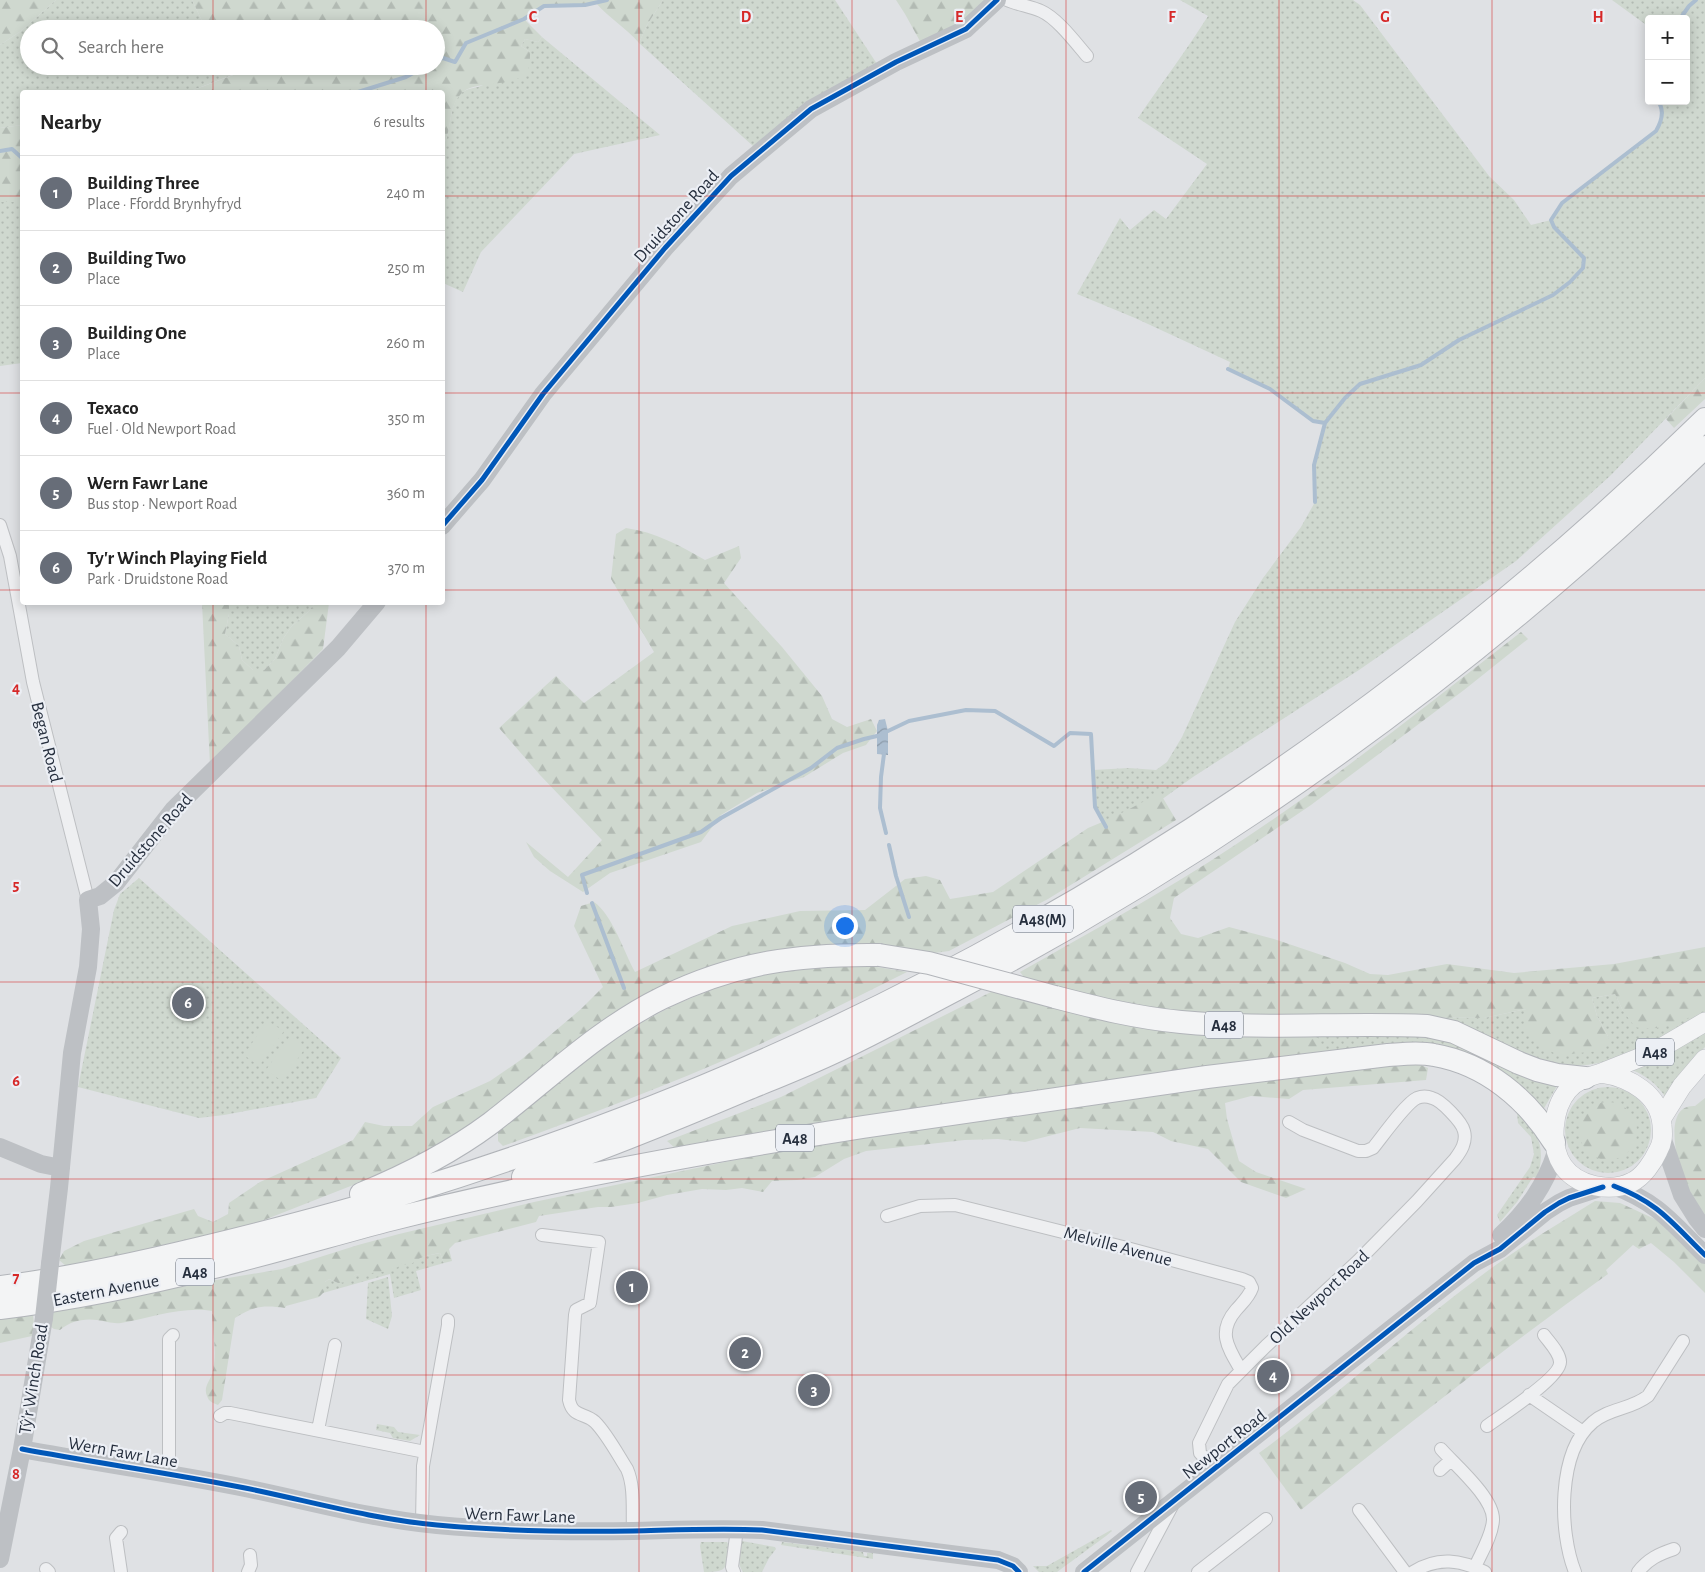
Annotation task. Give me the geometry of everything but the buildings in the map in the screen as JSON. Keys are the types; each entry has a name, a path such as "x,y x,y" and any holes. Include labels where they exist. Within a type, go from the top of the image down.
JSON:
{"highway":[{"name":"A48(M)","path":"273,1231 373,1203 509,1160 673,1098 808,1040 926,982 1043,919 1121,874 1213,815 1366,709 1463,634 1550,562 1630,491 1705,418"},
{"name":"A48(M)","path":"386,1221 516,1179 610,1145 830,1054 1004,964 1096,912 1234,826 1350,746 1436,681 1498,632 1586,557 1661,490 1705,447"},
{"name":"A48","path":"273,1231 375,1188 439,1157 490,1124 616,1025 661,998 733,970 789,958 834,954 880,955 929,963 1123,1014 1182,1022 1218,1025 1427,1026 1454,1032 1519,1064 1537,1070 1557,1075 1593,1076"},
{"name":"A48","path":"386,1221 558,1182 806,1136 1207,1078 1416,1053 1449,1058 1489,1076 1506,1087 1530,1108 1541,1121 1555,1147"},
{"name":"Eastern Avenue","path":"0,1308 58,1300 149,1283 386,1221"},
{"name":"Eastern Avenue","path":"0,1287 145,1262 273,1231"}],"main road":[{"name":"A48","path":"1593,1076 1654,1052 1705,1022"},
{"name":"A48","path":"1662,1118 1682,1086 1705,1059"},
{"path":"1615,1075 1639,1087 1659,1109 1662,1118 1663,1140 1654,1159 1640,1176 1632,1182 1609,1187 1586,1183 1575,1177 1564,1166 1555,1147 1555,1125 1563,1097 1568,1090 1593,1076 1615,1075"}],"street":[{"name":"Druidstone Road","path":"445,523 482,480 543,394 664,248 731,176 811,109 896,62 966,29 997,0"},
{"path":"1007,0 1042,11 1064,29 1087,56"},
{"name":"Began Road","path":"0,525 10,556 33,682 88,900"},
{"name":"Druidstone Road","path":"88,900 100,896 116,883 173,810 333,653 374,605"},
{"path":"0,1147 41,1164 60,1168 72,1053 89,958 92,929 88,900"},
{"name":"Old Newport Road","path":"1214,1468 1200,1452 1200,1443 1223,1392 1241,1370 1365,1254 1455,1159 1463,1149 1465,1140 1464,1130 1459,1121 1434,1098 1426,1096 1416,1098 1408,1105 1373,1148 1366,1151 1358,1151 1303,1130 1289,1122"},
{"path":"1663,1140 1682,1195 1705,1229"},
{"name":"Newport Road","path":"1084,1572 1474,1263 1519,1218 1534,1199 1546,1179 1555,1147"},
{"name":"Tŷ'r Winch Road","path":"0,1559 22,1449 44,1318 60,1168"},
{"path":"1609,1187 1642,1198 1662,1211 1705,1255"},
{"name":"Newport Road","path":"1474,1263 1500,1249 1545,1212 1559,1203 1569,1198 1609,1187"},
{"name":"Melville Avenue","path":"887,1216 904,1209 920,1206 955,1205 1118,1246 1249,1282 1252,1288 1250,1294 1231,1316 1225,1334 1226,1344 1230,1353 1241,1370"},
{"path":"542,1234 599,1242 590,1303 576,1310 575,1315 569,1400 572,1410 595,1423 627,1469 631,1486 633,1531"},
{"path":"422,1523 423,1466 448,1320"},
{"path":"168,1474 169,1339 173,1335"},
{"path":"1487,1426 1556,1374 1560,1367 1559,1357 1544,1335"},
{"path":"1575,1572 1567,1544 1564,1505 1567,1476 1572,1454 1583,1432 1602,1416 1613,1411 1628,1408 1648,1396 1683,1341"},
{"path":"318,1430 335,1345"},
{"path":"1529,1396 1583,1432"},
{"path":"220,1416 230,1413 425,1452"},
{"name":"Wern Fawr Lane","path":"22,1449 246,1489 337,1510 422,1523 518,1530 633,1531 737,1529 786,1533 998,1560 1013,1566 1018,1572"},
{"path":"1413,1572 1431,1563 1443,1561 1453,1561 1480,1569 1493,1520 1491,1495 1441,1449"},
{"path":"1440,1470 1451,1460"},
{"name":"Newport Road","path":"1137,1572 1175,1500"},
{"path":"1359,1510 1405,1572"},
{"path":"1198,1572 1266,1519"},
{"path":"733,1572 737,1529"},
{"path":"121,1532 116,1538 121,1572"},
{"path":"1638,1572 1645,1563 1658,1554 1674,1549"},
{"path":"248,1572 251,1565 250,1556"}],"green space":[{"path":"0,0 56,0 33,20 20,20 20,32 0,45"},
{"path":"56,0 192,0 202,20 33,20"},
{"path":"192,0 663,0 647,25 639,43 596,3 544,6 524,19 542,37 538,42 525,39 521,46 530,52 529,67 524,75 507,82 476,87 460,95 452,113 445,142 445,90 193,90 233,75 445,75 445,20 202,20"},
{"path":"663,0 835,0 877,64 802,109 753,146 639,43 647,25"},
{"path":"896,0 990,0 965,24 921,43"},
{"path":"1180,0 1353,0 1360,5 1489,176 1514,200 1531,225 1551,220 1562,203 1656,131 1662,116 1660,105 1690,105 1690,15 1645,15 1645,24 1612,0 1705,0 1705,378 1610,476 1516,561 1359,670 1193,777 1154,805 1106,827 1095,807 1093,770 1129,768 1156,770 1167,762 1182,737 1235,622 1263,578 1301,527 1315,502 1314,465 1325,423 1313,421 1270,389 1228,369 1230,362 1135,318 1077,294 1120,218 1130,230 1154,210 1166,219 1207,164 1138,118 1208,16"},
{"path":"20,32 20,75 232,75 193,90 20,90 20,125 0,128 0,45"},
{"path":"542,37 660,135 574,154 481,252 463,292 445,284 445,142 454,106 460,94 491,81 530,52 521,46 525,39 538,42"},
{"path":"20,125 20,202 0,202 0,128"},
{"path":"0,202 20,202 20,363 0,366"},
{"path":"1705,378 1705,399 1674,428 1666,419"},
{"path":"626,528 657,536 705,560 739,546 741,558 724,583 782,647 822,696 832,719 847,727 871,719 877,731 866,745 843,753 804,777 757,793 721,815 701,842 610,873 583,892 550,871 534,857 526,842 568,877 602,840 540,775 499,728 556,676 584,703 654,652 611,579 616,534"},
{"path":"202,605 229,605 225,634 239,646 242,660 253,670 264,670 275,659 283,639 291,627 314,605 329,605 323,649 210,765"},
{"path":"229,605 314,605 291,627 283,639 275,659 264,670 253,670 242,660 239,646 225,634"},
{"path":"1521,632 1528,639 1464,690 1311,805 1174,898 1170,918 1181,934 1198,938 1229,927 1274,939 1345,963 1370,974 1388,975 1447,964 1514,973 1614,964 1705,947 1705,1010 1671,1025 1644,1028 1635,1027 1623,1011 1615,994 1592,998 1597,1016 1609,1038 1600,1051 1558,1055 1542,1047 1526,1029 1526,1009 1484,1018 1266,1015 1169,1011 1111,1001 1024,977 1020,972 1129,910 1272,820 1380,742"},
{"path":"1160,793 1176,820 1048,899 949,951 927,954 732,961 449,1142 394,1169 259,1222 212,1236 66,1266 59,1260 64,1251 84,1241 194,1209 198,1216 213,1222 228,1214 229,1203 260,1182 353,1140 365,1122 384,1126 412,1126 433,1107 490,1081 522,1059 581,1009 603,987 574,926 581,906 594,902 606,915 635,972 732,926 800,911 865,910 905,879 926,876 940,880 950,899 993,892 1088,828"},
{"path":"139,878 341,1058 316,1098 199,1118 78,1087 114,910 120,894"},
{"path":"871,966 907,972 747,1050 687,1076 503,1146 498,1141 498,1131 594,1054 658,1013 740,980 807,968"},
{"path":"993,991 1167,1030 1207,1036 1303,1032 1318,1038 1321,1045 1318,1053 1198,1067 675,1148 667,1141 781,1097"},
{"path":"1615,994 1623,1011 1705,1010 1705,1015 1652,1045 1632,1053 1612,1060 1571,1066 1541,1062 1512,1049 1426,1017 1484,1018 1526,1009 1609,1038 1597,1016 1592,998"},
{"path":"267,1021 284,1031 259,1066 244,1055"},
{"path":"1705,1031 1705,1047 1681,1072 1665,1096 1651,1081 1632,1070"},
{"path":"1303,1032 1421,1033 1461,1044 1557,1086 1543,1110 1493,1070 1318,1053"},
{"path":"290,1036 306,1047 282,1081 266,1070"},
{"path":"1410,1061 1428,1068 1426,1080 1303,1090 1289,1099 1251,1096 1225,1103 1227,1119 1239,1161 1256,1172 1306,1189 1286,1198 1241,1182 1208,1149 1171,1141 1153,1132 1080,1128 1025,1142 998,1139 965,1140 866,1151 844,1159 815,1177 772,1181 763,1192 742,1188 726,1190 702,1189 667,1195 638,1203 539,1216 536,1222 455,1243 449,1249 452,1261 444,1263 440,1253 420,1258 408,1265 399,1263 398,1267 393,1267 389,1271 355,1275 348,1282 338,1283 329,1279 325,1282 325,1291 319,1297 286,1306 285,1308 265,1307 247,1311 235,1318 222,1400 218,1405 210,1401 206,1393 215,1358 212,1311 178,1311 121,1323 92,1319 82,1320 68,1324 60,1330 48,1325 50,1314 54,1312 282,1269 399,1234 534,1202 754,1156 1044,1108"},
{"path":"1608,1087 1624,1091 1638,1100 1647,1114 1651,1130 1647,1146 1638,1160 1624,1169 1608,1173 1592,1169 1578,1160 1569,1146 1565,1130 1569,1114 1578,1100 1592,1091"},
{"path":"1505,1096 1535,1133 1541,1152 1537,1178 1533,1177 1517,1202 1500,1222 1497,1215 1530,1167 1534,1154 1531,1137 1518,1123 1517,1112"},
{"path":"1705,1098 1705,1220 1687,1192 1678,1163 1674,1131 1677,1118 1683,1109 1695,1106"},
{"path":"1608,1102 1619,1104 1632,1115 1637,1131 1635,1142 1624,1155 1608,1160 1597,1158 1584,1147 1579,1131 1581,1120 1592,1107"},
{"path":"1595,1201 1620,1203 1657,1220 1675,1237 1688,1245 1705,1262 1705,1293 1674,1262 1651,1243 1639,1249 1633,1245 1606,1270 1608,1274 1453,1390 1301,1510 1259,1453 1463,1289 1518,1250"},
{"path":"440,1253 444,1263 416,1271 421,1290 394,1298 390,1274 323,1293 325,1282 329,1279 338,1283 355,1275 393,1267 399,1263"},
{"path":"388,1277 392,1316 388,1329 366,1319 368,1283"},
{"path":"33,1315 32,1336 0,1343 0,1318"},
{"path":"377,1424 394,1427 398,1432 420,1435 410,1441 393,1438 390,1433 376,1430"},
{"path":"1111,1530 1106,1536 1057,1572 1039,1572 1033,1566 1047,1566"},
{"path":"742,1541 775,1547 776,1549 762,1572 743,1572 741,1569 739,1561"},
{"path":"701,1542 727,1542 725,1567 718,1571 704,1572"},
{"path":"782,1542 863,1552 864,1556 867,1556 867,1553 873,1553 873,1559 781,1545"}],"water":[{"path":"885,719 888,731 888,755 877,754 877,725 879,720"}],"waterway":[{"path":"445,59 455,62 466,43 524,19 544,6 585,5 607,0"},
{"path":"1683,15 1696,0"},
{"path":"364,90 410,75"},
{"path":"1315,502 1314,465 1325,423 1345,398 1360,384 1421,365 1459,340 1553,295 1570,282 1583,268 1584,258 1554,227 1551,220 1562,203 1656,131 1662,116 1660,105"},
{"path":"0,151 12,149 20,156"},
{"path":"1228,369 1270,389 1313,421 1325,423"},
{"path":"888,731 909,721 966,710 995,711 1054,746 1070,733 1091,734 1095,807 1106,827"},
{"path":"587,893 582,875 701,832 721,818 811,768 837,748 877,736"},
{"path":"884,754 880,808 886,833"},
{"path":"889,845 896,876 909,917"},
{"path":"592,903 624,988"}],"cycle path":[{"path":"445,523 482,480 543,394 665,248 731,176 811,109 896,62 966,29 997,0"},
{"path":"1614,1186 1643,1199 1654,1207 1705,1255"},
{"path":"1084,1572 1474,1263 1500,1249 1545,1212 1559,1203 1603,1187"},
{"path":"22,1449 217,1483 365,1514 437,1525 535,1531 762,1530 998,1560 1013,1566 1019,1572"}],"place":[{"name":"Ty'r Winch Playing Field","path":"188,1003"},
{"name":"Building Three","path":"632,1287"},
{"name":"Building Two","path":"745,1353"},
{"name":"Texaco","path":"1273,1376"},
{"name":"Building One","path":"814,1390"},
{"name":"Wern Fawr Lane","path":"1141,1497"}]}
